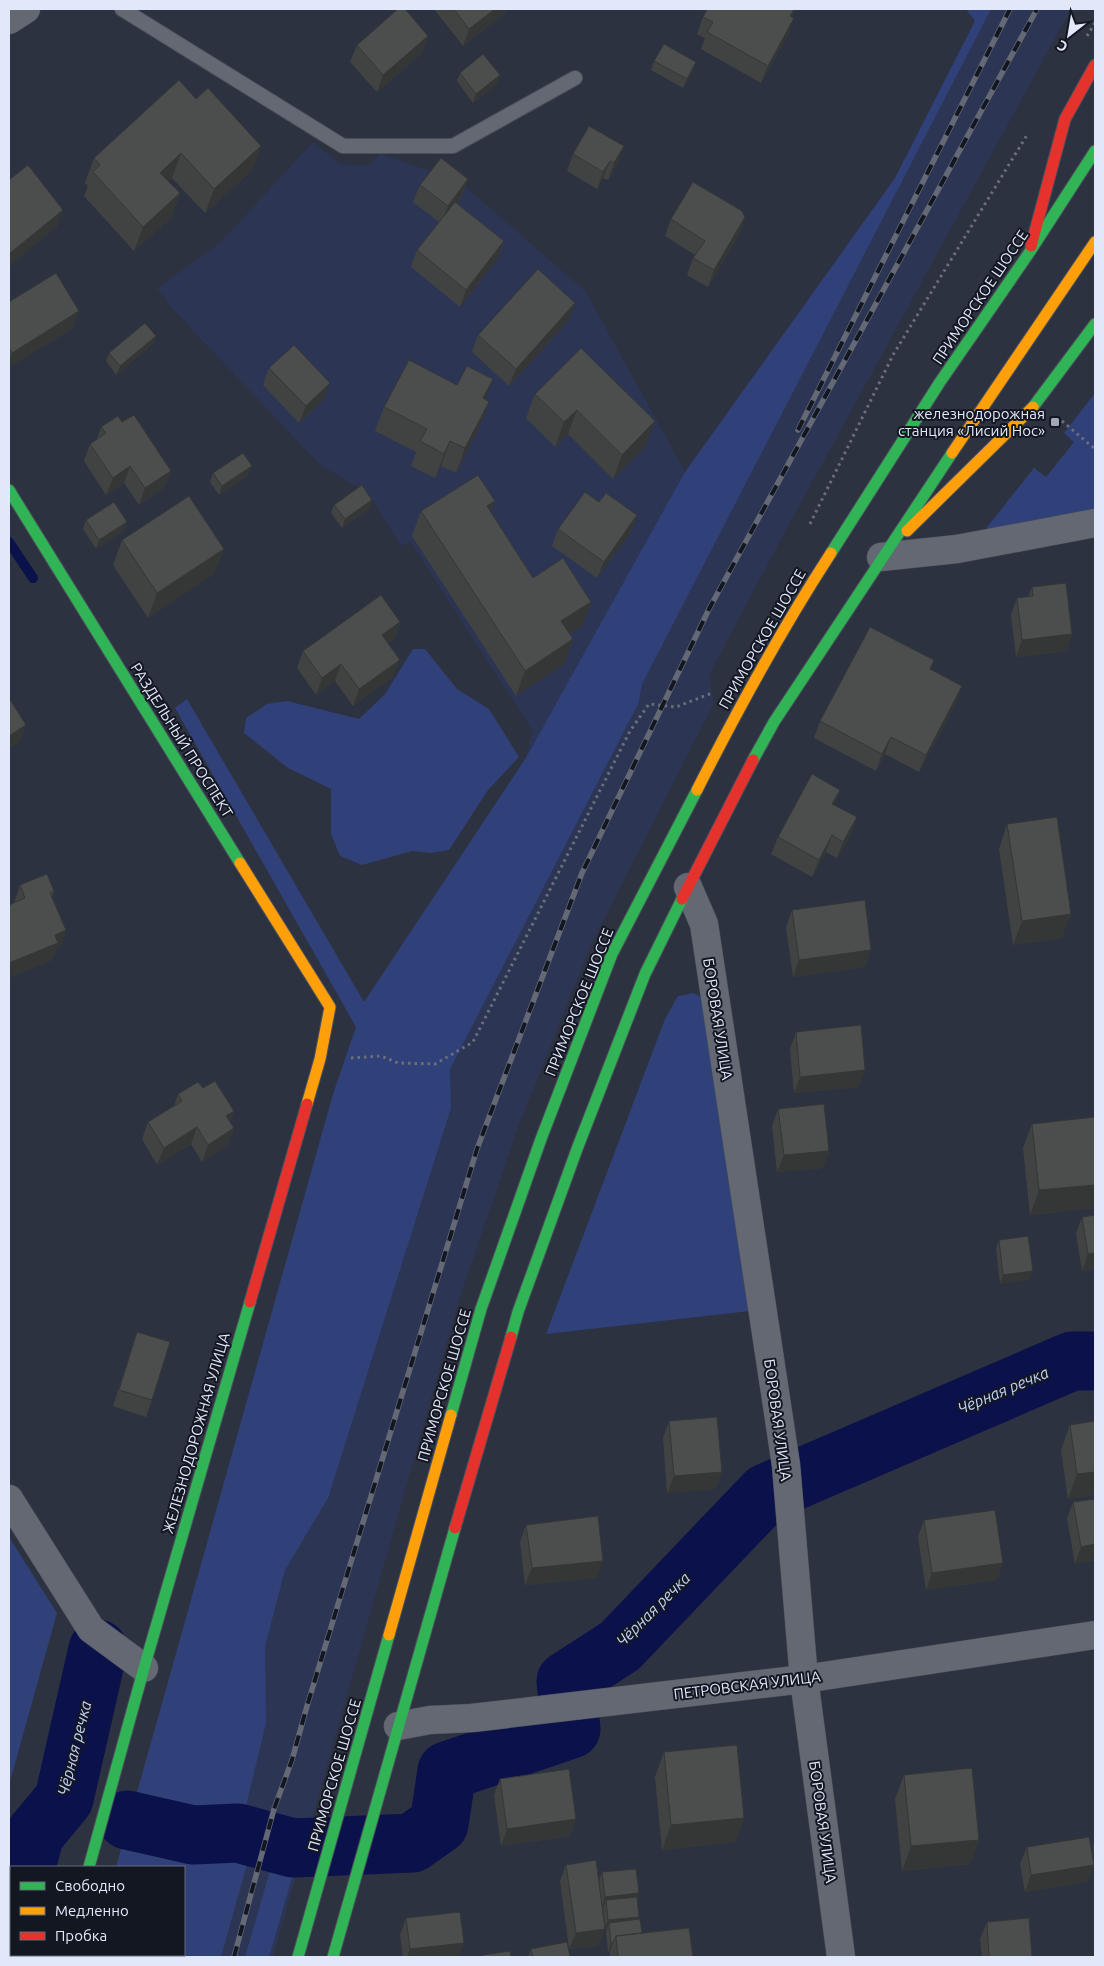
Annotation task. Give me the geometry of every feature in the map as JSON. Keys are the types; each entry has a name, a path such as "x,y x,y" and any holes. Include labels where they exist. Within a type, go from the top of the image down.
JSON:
{"main road":[{"path":"1029,253 1065,119 1095,65"},
{"name":"ПРИМОРСКОЕ ШОССЕ","path":"298,1957 481,1309 540,1139 612,954 741,704 791,615 940,382 1029,253 1095,151"},
{"path":"334,1957 398,1726 518,1312 577,1149 645,974 737,788 774,722 881,557 1095,242"},
{"path":"881,557 1034,406 1095,324"},
{"name":"РАЗДЕЛЬНЫЙ ПРОСПЕКТ","path":"9,490 330,1007"},
{"name":"ЖЕЛЕЗНОДОРОЖНАЯ УЛИЦА","path":"89,1866 144,1668 320,1060 330,1007"}],"street":[{"path":"9,20 26,9"},
{"path":"881,557 957,549 1095,523"},
{"name":"БОРОВАЯ УЛИЦА","path":"688,887 704,924 786,1465 804,1679 841,1957"},
{"path":"9,1499 91,1629 144,1668"},
{"name":"ПЕТРОВСКАЯ УЛИЦА","path":"398,1726 430,1720 472,1718 804,1679 1095,1635"},
{"path":"341,1930 345,1957"}],"lane":[{"path":"122,9 343,146 453,146 575,78"}],"path":[{"path":"1085,40 1095,23"},
{"path":"806,533 893,355 1028,134"},
{"path":"1062,421 1095,449"},
{"path":"380,1056 398,1063 435,1064 473,1042 630,731 649,704 676,707 718,691"}],"shaded area":[{"path":"966,9 1071,9 781,539 709,675 714,703 590,947 518,1127 458,1303 273,1957 138,1957 185,1956 184,1866 527,756 532,730 410,541 401,546 369,494 319,464 170,306 157,288 220,243 313,142 340,164 367,166 381,154 459,181 586,292 685,472 895,178 975,21"},
{"path":"966,9 991,9 642,684 638,704 450,1069 451,1108 328,1498 285,1570 265,1646 266,1723 241,1827 208,1830 190,1853 190,1856 212,1838 239,1835 254,1839 221,1957 91,1957 185,1956 185,1866 116,1866 333,1094 356,1027 175,708 187,699 364,1002 527,756 685,472 895,178 975,21"},
{"path":"1095,393 1095,516 987,532 987,527 1034,468 1046,477 1074,442 1064,433"},
{"path":"413,649 425,649 457,689 489,709 519,757 488,790 449,850 431,853 412,851 362,865 340,856 331,834 331,789 288,768 244,733 246,718 267,704 287,701 359,719 385,694"},
{"path":"694,993 710,1003 750,1311 546,1334 665,1019 678,996"},
{"path":"9,1537 57,1613 9,1785"},
{"path":"277,1847 291,1853 300,1851 269,1957 245,1957"}],"building":[{"path":"398,9 405,9 428,36 383,75 357,45"},
{"path":"454,9 495,9 469,29"},
{"path":"707,9 794,9 790,16 794,18 768,66 707,32 713,22 703,17"},
{"path":"664,44 696,62 687,79 654,61"},
{"path":"483,54 500,75 476,94 460,73"},
{"path":"179,80 196,99 208,88 261,146 214,189 181,153 160,173 180,193 143,227 93,172 100,165 94,158"},
{"path":"589,126 624,146 614,163 610,161 603,172 573,154"},
{"path":"441,158 468,179 448,206 420,185"},
{"path":"28,165 63,210 9,254 9,180"},
{"path":"693,182 742,211 745,217 714,270 693,258 705,241 671,219"},
{"path":"455,202 504,241 466,290 417,250"},
{"path":"538,269 575,303 516,369 478,335"},
{"path":"56,273 79,311 12,353 9,348 9,302"},
{"path":"145,323 156,336 120,366 109,353"},
{"path":"294,345 330,383 306,406 269,368"},
{"path":"581,348 655,421 622,455 577,410 564,422 535,394"},
{"path":"409,360 457,385 467,366 493,379 483,398 489,402 465,448 450,441 444,454 420,441 427,429 384,407"},
{"path":"134,415 171,471 145,488 130,466 113,478 90,444 106,433 101,427 118,416 122,422"},
{"path":"243,453 252,466 222,486 213,473"},
{"path":"478,475 495,501 487,506 533,578 563,558 591,602 561,621 573,639 525,671 421,511"},
{"path":"362,485 372,500 345,519 334,505"},
{"path":"585,492 599,502 606,493 637,515 604,562 558,529"},
{"path":"189,496 224,549 157,593 122,540"},
{"path":"114,502 127,522 99,540 86,520"},
{"path":"1066,583 1072,634 1022,640 1017,598 1033,596 1032,587"},
{"path":"381,595 400,622 382,635 400,660 359,689 341,664 322,678 303,651"},
{"path":"870,627 934,660 930,669 962,686 926,755 891,737 882,754 820,721"},
{"path":"9,698 26,725 9,736"},
{"path":"812,774 840,790 832,804 857,817 843,842 832,835 819,860 778,837"},
{"path":"1057,817 1071,914 1022,921 1007,824"},
{"path":"47,874 54,891 50,893 66,930 55,935 58,943 9,963 9,905 25,898 20,885"},
{"path":"865,900 871,950 799,960 792,910"},
{"path":"861,1025 865,1070 800,1077 796,1032"},
{"path":"215,1081 234,1111 226,1116 234,1128 208,1145 197,1127 164,1148 148,1122 182,1101 178,1094 198,1082 203,1088"},
{"path":"824,1104 829,1151 784,1155 778,1109"},
{"path":"1095,1117 1095,1185 1039,1190 1032,1124"},
{"path":"1095,1215 1095,1253 1088,1254 1082,1217"},
{"path":"1028,1236 1033,1271 1003,1275 999,1240"},
{"path":"137,1332 170,1342 152,1400 119,1390"},
{"path":"717,1417 722,1472 674,1476 669,1421"},
{"path":"1095,1421 1095,1472 1077,1474 1070,1425"},
{"path":"1095,1499 1095,1544 1081,1547 1073,1502"},
{"path":"995,1510 1003,1563 932,1573 924,1520"},
{"path":"598,1516 603,1561 532,1568 526,1525"},
{"path":"737,1745 744,1818 671,1825 664,1752"},
{"path":"972,1768 979,1840 911,1846 904,1775"},
{"path":"569,1769 576,1819 507,1829 500,1779"},
{"path":"1089,1837 1094,1865 1031,1875 1027,1847"},
{"path":"596,1860 605,1929 576,1933 566,1865"},
{"path":"636,1869 639,1893 605,1897 602,1872"},
{"path":"637,1897 639,1917 608,1920 606,1900"},
{"path":"460,1912 464,1943 410,1949 406,1918"},
{"path":"1029,1918 1032,1957 989,1957 987,1922"},
{"path":"640,1919 642,1933 616,1936 613,1943 611,1943 609,1923"},
{"path":"689,1928 693,1957 618,1957 616,1936"},
{"path":"567,1942 570,1957 533,1957 531,1949"},
{"path":"510,1951 511,1957 470,1957"}],"waterway":[{"path":"9,542 33,578"},
{"name":"Чёрная речка","path":"127,1820 193,1835 238,1833 293,1848 412,1843 439,1824 447,1771 571,1729 566,1681 620,1646 766,1493 1072,1361 1095,1361"},
{"name":"Чёрная речка","path":"26,1866 35,1834 64,1799 98,1649"},
{"name":"Чёрная речка","path":"9,1928 10,1924"}],"railway":[{"path":"798,430 1010,9"},
{"path":"234,1957 274,1809 292,1760 477,1149 582,873 709,609 1037,9"}],"traffic: fast":[{"path":"831,553 940,382 1029,253 1095,151"},
{"path":"1033,407 1095,324"},
{"path":"753,760 774,722 952,453"},
{"path":"9,490 240,863"},
{"path":"451,1415 481,1309 541,1139 612,954 697,790"},
{"path":"511,1337 518,1312 577,1149 645,974 682,899"},
{"path":"89,1866 144,1668 250,1302"},
{"path":"333,1957 455,1528"},
{"path":"298,1957 389,1635"}],"traffic: slow":[{"path":"952,453 1095,242"},
{"path":"907,531 1033,407"},
{"path":"697,790 761,670 831,553"},
{"path":"240,863 330,1007 320,1059 307,1104"},
{"path":"389,1635 451,1415"}],"traffic: jam":[{"path":"1031,246 1065,119 1095,65"},
{"path":"682,899 753,760"},
{"path":"250,1302 307,1104"},
{"path":"455,1528 511,1337"}],"place":[{"name":"железнодорожная станция «Лисий Нос»","path":"1055,422"}]}
